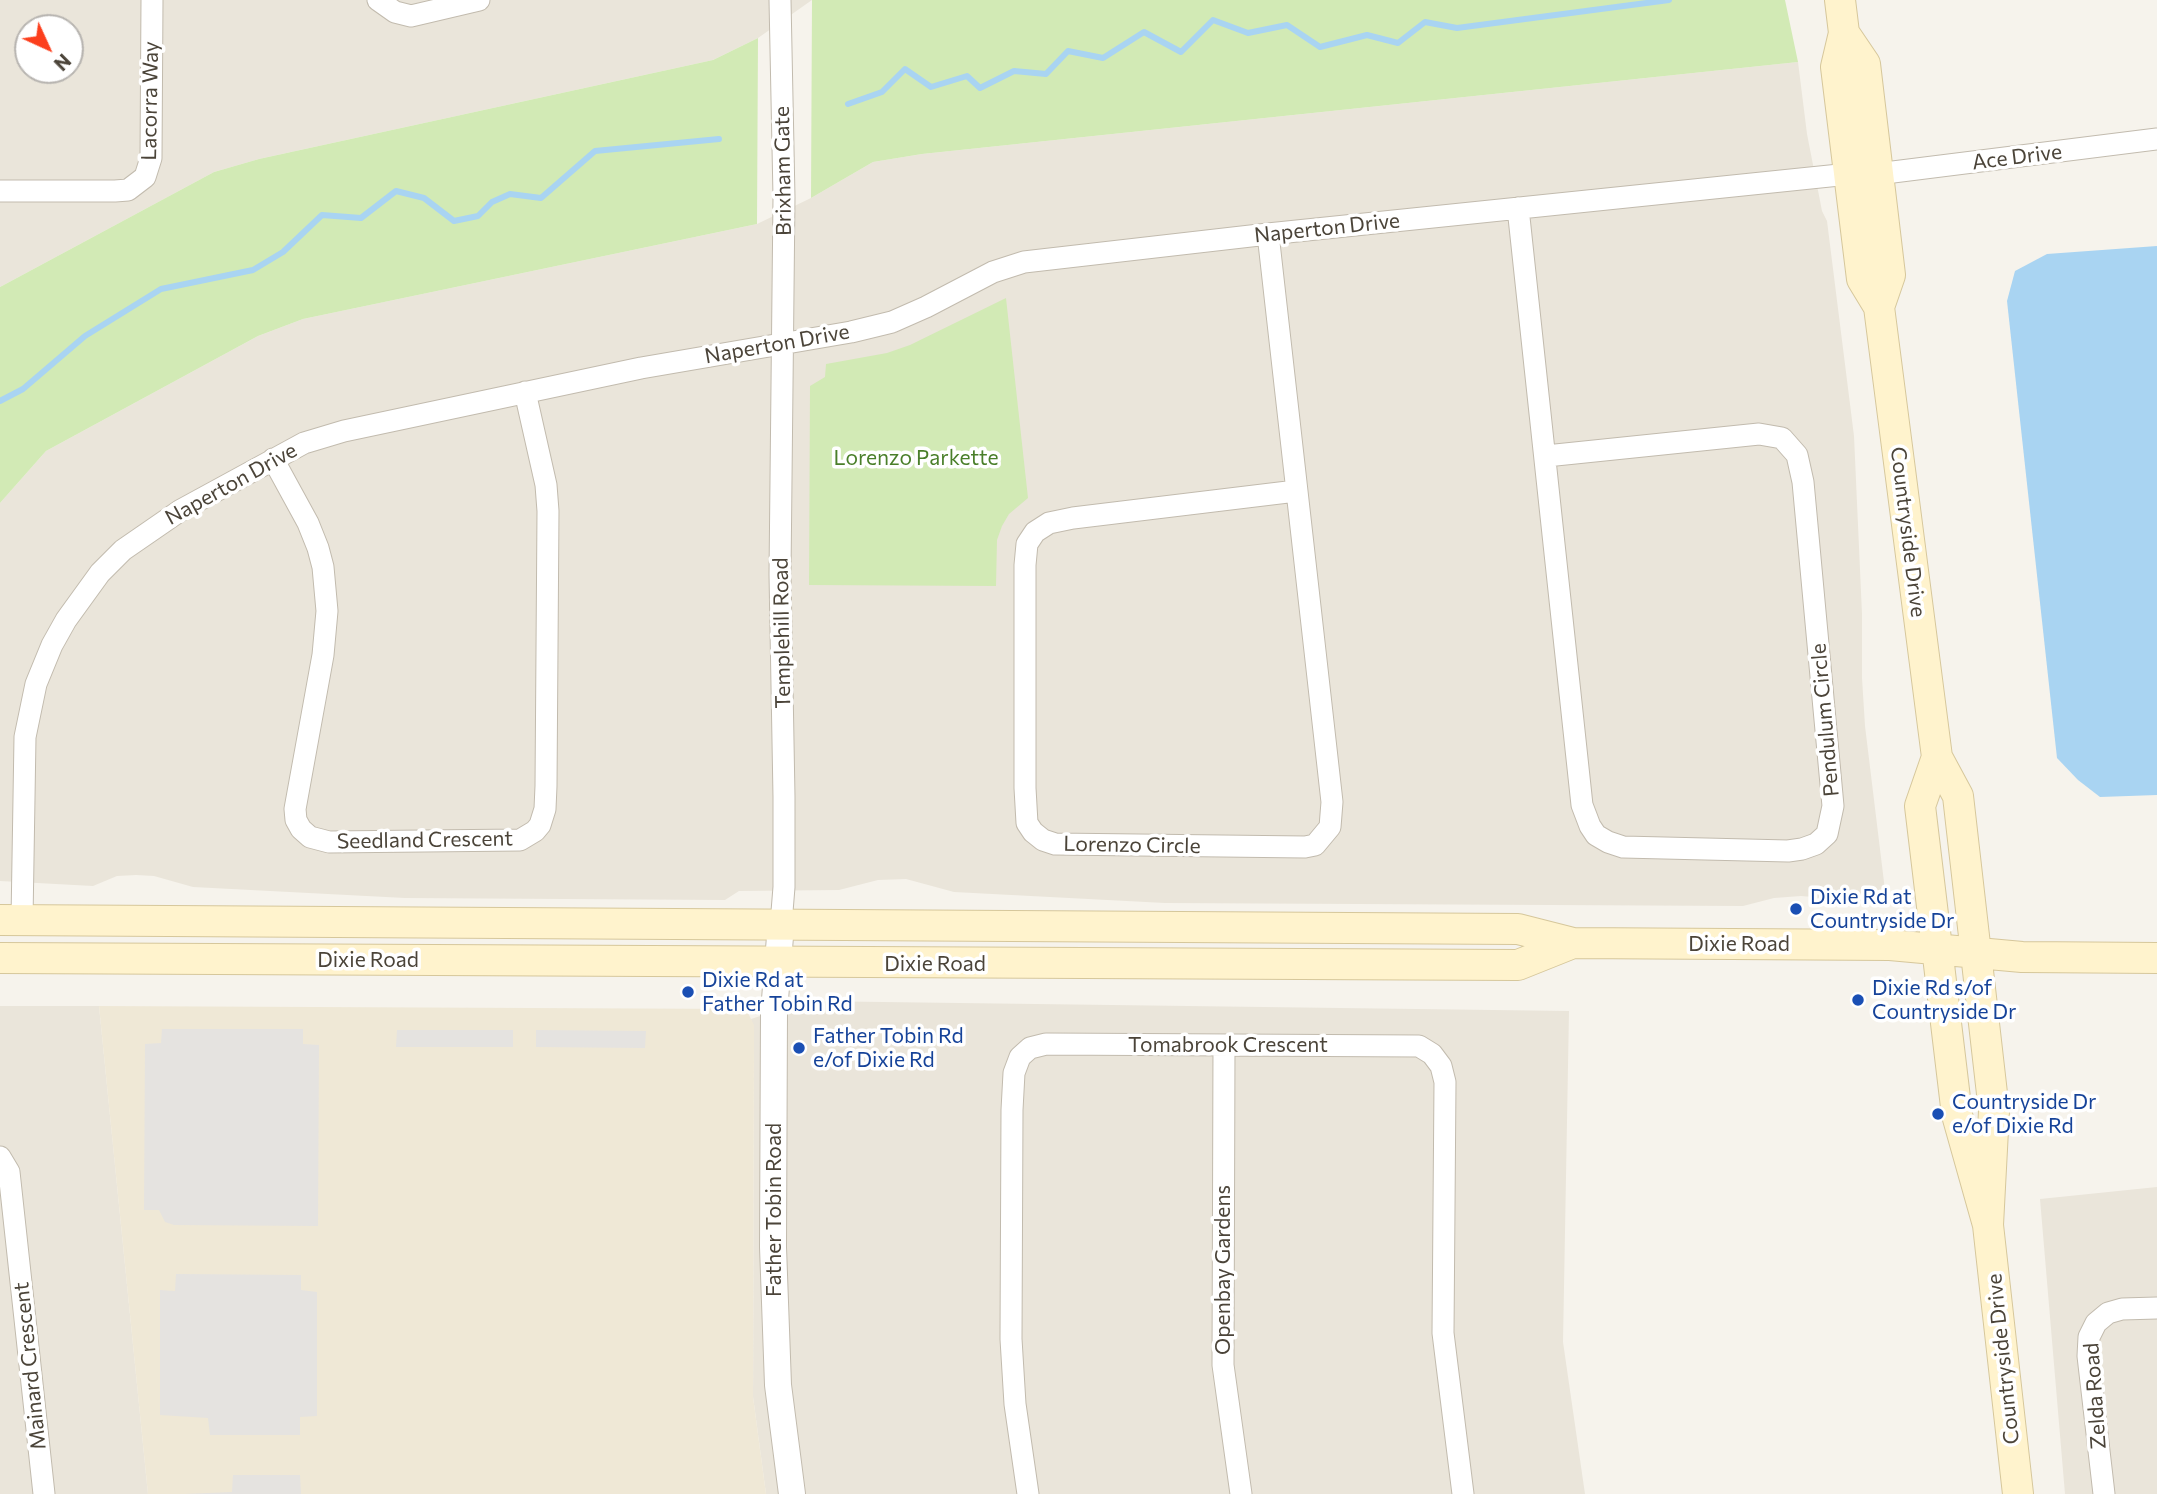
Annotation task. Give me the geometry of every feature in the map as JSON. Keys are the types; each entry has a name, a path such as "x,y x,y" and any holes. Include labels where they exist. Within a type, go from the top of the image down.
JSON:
{"main road":[{"name":"Countryside Drive","path":"1840,0 1844,33 1865,64 1863,174 1889,275 1879,307 1937,757 1958,796 1994,1111 1988,1225 2018,1494"},
{"name":"Countryside Drive","path":"1937,757 1920,806 1956,1115 1988,1225"},
{"name":"Dixie Road","path":"11,920 1518,929 1573,943 1890,945 2022,957 2157,958"},
{"name":"Dixie Road","path":"0,958 1518,965 1573,943"}],"street":[{"name":"Lacorra Way","path":"0,191 128,190 145,177 151,158 152,0"},
{"path":"377,0 395,12 411,16 479,0"},
{"name":"Brixham Gate","path":"780,0 784,197 783,342"},
{"name":"Ace Drive","path":"1863,174 2157,139"},
{"name":"Naperton Drive","path":"11,920 25,737 36,684 52,645 83,595 123,550 181,510 304,443 344,430 641,368 851,332 892,322 993,272 1024,262 1268,234 1863,174"},
{"name":"Pendulum Circle","path":"1518,208 1582,805 1590,826 1596,835 1623,847 1788,851 1816,844 1827,834 1833,806 1802,482 1797,455 1782,438 1759,434 1546,456"},
{"name":"Lorenzo Circle","path":"1268,234 1332,802 1330,827 1315,845 1285,848 1055,844 1043,840 1027,823 1026,812 1025,565 1027,544 1035,532 1049,523 1073,518 1296,491"},
{"name":"Templehill Road","path":"781,925 784,823 780,574 783,342"},
{"name":"Seedland Crescent","path":"274,459 308,523 318,548 323,567 327,611 323,655 295,808 296,820 301,829 310,837 329,842 520,840 540,825 545,810 546,786 548,511 546,485 525,392"},
{"name":"Father Tobin Road","path":"781,925 774,1012 774,1260 778,1385 792,1494"},
{"name":"Tomabrook Crescent","path":"1028,1494 1015,1404 1011,1339 1012,1110 1014,1073 1020,1057 1030,1048 1046,1044 1419,1046 1432,1054 1441,1066 1445,1082 1443,1333 1463,1494"},
{"name":"Openbay Gardens","path":"1224,1045 1223,1365 1241,1494"},
{"name":"Mainard Crescent","path":"0,1157 9,1172 44,1494"},
{"name":"Zelda Road","path":"2104,1494 2088,1356 2089,1337 2096,1323 2108,1313 2122,1309 2157,1308"}],"shaded area":[{"path":"0,0 812,0 758,38 713,60 259,159 214,172 0,287"},
{"path":"1798,62 1807,134 1822,211 1827,221 1854,436 1862,614 1862,678 1865,726 1885,893 1882,898 1857,906 1842,907 1813,897 1801,896 1774,898 1743,906 1165,903 954,892 906,879 878,880 839,890 739,891 725,900 405,898 193,887 154,876 136,875 117,876 93,886 0,881 0,503 46,451 258,336 303,319 757,224 811,198 873,162 922,154"},
{"path":"807,1001 1569,1011 1563,1342 1585,1494 766,1494 753,1397 754,1039 751,1019"},
{"path":"0,1006 99,1006 148,1494 0,1494"},
{"path":"99,1006 746,1009 754,1025 753,1397 766,1494 148,1494"},
{"path":"162,1029 303,1029 303,1044 319,1045 318,1226 174,1225 165,1222 159,1210 144,1210 145,1044 161,1043"},
{"path":"397,1030 513,1030 513,1047 396,1047"},
{"path":"536,1030 646,1031 645,1048 536,1047"},
{"path":"2157,1187 2157,1494 2065,1494 2040,1199"},
{"path":"176,1274 301,1275 301,1290 317,1292 317,1416 300,1417 300,1435 210,1435 208,1418 160,1415 160,1290 175,1291"},
{"path":"233,1475 300,1475 301,1494 184,1494 232,1492"}],"green space":[{"path":"812,0 1785,0 1798,62 922,154 873,162 811,198"},
{"path":"758,38 757,224 303,319 258,336 46,451 0,503 0,287 214,172 259,159 713,60"},
{"name":"Lorenzo Parkette","path":"1006,298 1028,498 1009,514 1002,526 997,540 996,586 809,585 810,386 825,377 826,364 887,353 910,345"}],"water":[{"path":"2157,246 2157,795 2100,797 2078,780 2057,758 2007,301 2015,271 2047,254"}],"waterway":[{"path":"848,104 882,92 905,69 931,87 967,76 980,88 1014,71 1046,74 1068,51 1103,58 1144,32 1181,52 1213,20 1248,33 1287,25 1320,47 1367,35 1398,43 1425,22 1457,28 1669,0"},
{"path":"0,401 23,389 85,336 161,289 253,270 283,252 322,215 361,218 396,191 424,198 454,221 478,216 492,202 510,194 541,198 595,151 719,139"}],"place":[{"name":"Dixie Rd at Countryside Dr","path":"1796,909"},
{"name":"Dixie Rd at Father Tobin Rd","path":"688,992"},
{"name":"Dixie Rd s/of Countryside Dr","path":"1858,1000"},
{"name":"Father Tobin Rd e/of Dixie Rd","path":"799,1048"},
{"name":"Countryside Dr e/of Dixie Rd","path":"1938,1114"}]}
